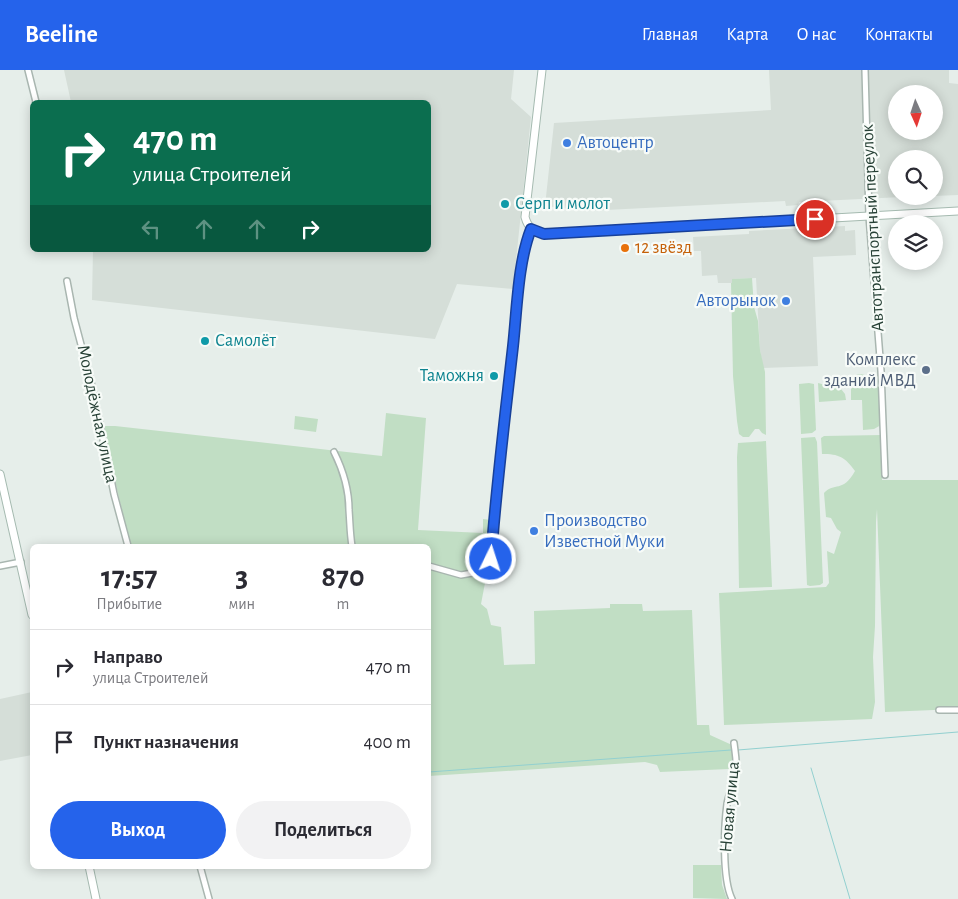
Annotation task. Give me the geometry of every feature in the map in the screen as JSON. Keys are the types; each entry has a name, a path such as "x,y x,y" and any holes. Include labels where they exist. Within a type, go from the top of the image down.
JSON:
{"street":[{"path":"28,70 36,100"},
{"path":"542,70 525,217 527,224 533,230 544,234 958,210"},
{"name":"Автотранспортный переулок","path":"865,70 869,216 881,371 885,475"},
{"path":"431,567 460,575 484,571 491,559 499,463 521,273 525,244 533,230"},
{"name":"Молодёжная улица","path":"67,281 74,318 91,381 114,494 127,544"},
{"path":"334,452 340,463 347,490 352,544"},
{"path":"0,474 30,605"},
{"path":"0,566 21,562"},
{"path":"939,710 958,710"},
{"name":"Новая улица","path":"732,899 728,891 726,879 726,825 727,802 736,770 734,743"},
{"path":"89,869 96,899"},
{"path":"201,869 209,899"}],"shaded area":[{"path":"64,70 514,70 511,99 531,117 513,289 457,284 435,339 92,300 93,252 431,252 431,100 71,100"},
{"path":"769,70 949,70 949,83 958,84 958,195 943,196 943,150 888,150 888,198 799,202 798,205 786,206 785,201 586,211 545,206 554,123 771,110"},
{"name":"Авторынок","path":"845,226 845,231 855,230 856,255 813,257 818,366 763,368 760,350 756,278 733,279 732,283 718,283 717,275 702,276 701,251 694,251 693,237 749,234 749,231"},
{"path":"30,692 30,755 0,761 0,699"}],"green space":[{"path":"752,278 754,307 758,321 760,350 765,372 766,435 759,429 755,429 749,437 743,437 739,434 733,376 731,283 732,279"},
{"path":"856,375 877,377 881,425 874,429 863,430 862,400 851,400 851,389 855,384"},
{"path":"818,383 841,389 845,394 846,400 819,402"},
{"path":"799,384 814,384 816,430 812,433 801,434"},
{"path":"386,413 426,418 418,530 483,533 483,519 491,520 489,562 481,604 487,609 491,625 501,627 504,665 535,664 534,611 610,608 610,604 642,604 643,611 692,610 697,725 709,725 710,735 732,745 733,758 729,769 660,772 657,765 645,762 431,776 431,544 130,544 104,426 382,456"},
{"path":"295,416 318,419 316,432 294,429"},
{"path":"882,435 882,480 958,480 958,709 885,712 877,509 873,657 875,702 872,719 724,725 719,593 826,587 829,583 827,551 834,554 841,532 837,529 831,518 826,517 824,493 831,488 843,485 851,478 855,471 841,457 822,454 821,438 824,436"},
{"path":"815,437 817,442 823,583 810,586 807,585 801,438"},
{"path":"766,441 772,587 739,588 738,443"},
{"path":"693,865 721,865 722,885 727,899 693,898"}],"waterway":[{"path":"738,750 958,732"},
{"path":"431,772 731,750"},
{"path":"811,768 850,899"}],"place":[{"name":"Автоцентр","path":"567,143"},
{"name":"Серп и молот","path":"505,204"},
{"name":"12 звёзд","path":"625,248"},
{"name":"Авторынок","path":"786,301"},
{"name":"Самолёт","path":"205,341"},
{"name":"Комплекс зданий МВД","path":"926,370"},
{"name":"Таможня","path":"494,376"},
{"name":"Производство Известной Муки","path":"534,531"}],"route":[{"path":"491,559 499,463 520,282 525,244 531,229 544,234 815,219"}]}
